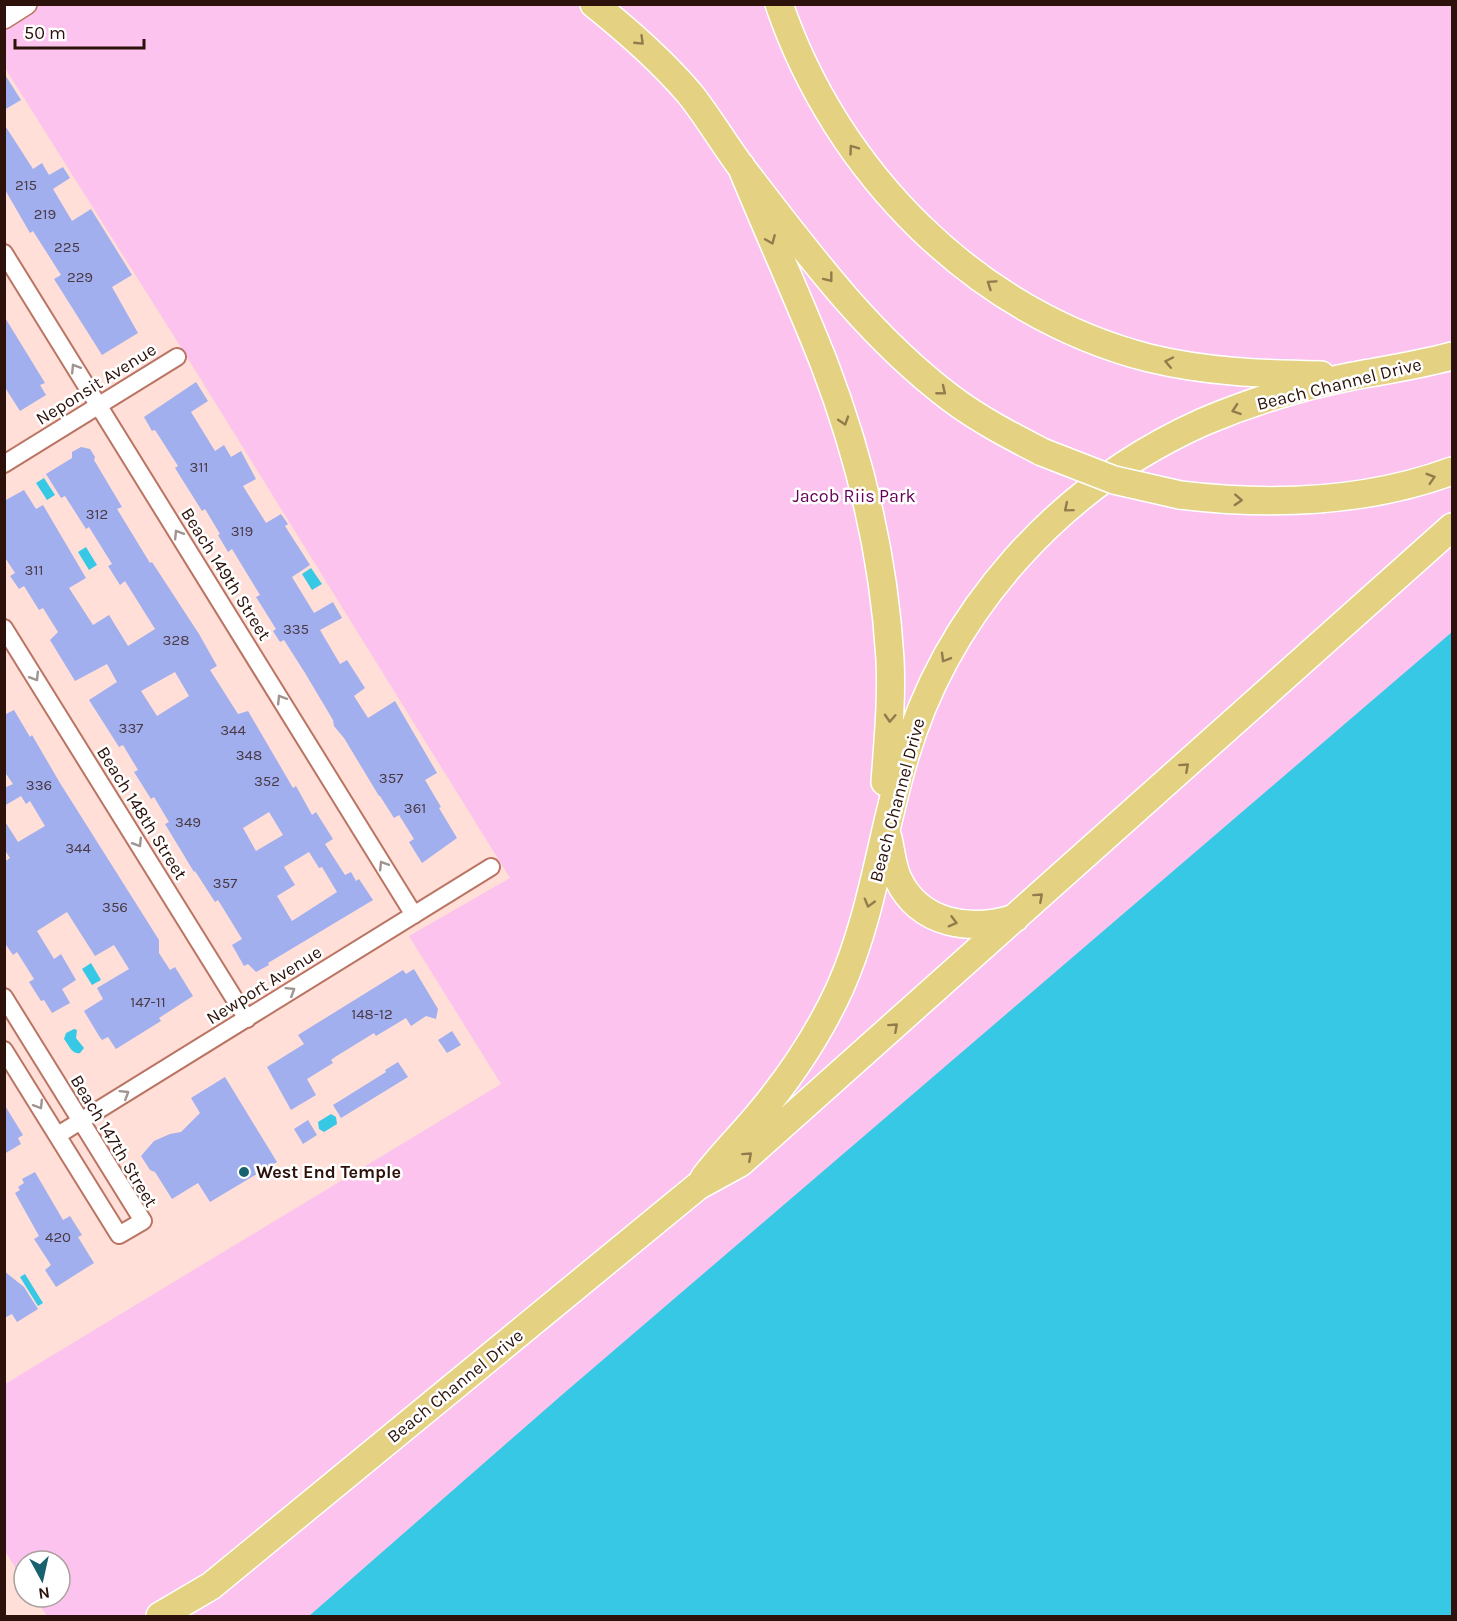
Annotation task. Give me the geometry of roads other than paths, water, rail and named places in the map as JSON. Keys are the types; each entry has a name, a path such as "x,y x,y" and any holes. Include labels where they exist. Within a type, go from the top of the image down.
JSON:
{"main road":[{"path":"594,4 633,34 672,74 847,302 897,353 972,414 1042,452 1114,480 1180,495 1247,501 1322,499 1391,489 1452,471"},
{"path":"779,4 802,61 824,104 868,170 900,207 934,239 975,273 1009,296 1077,333 1100,343 1151,358 1201,368 1242,372 1352,376"},
{"path":"741,166 824,364 851,444 869,514 881,576 890,658 891,706 885,781 887,831 898,879 923,908 947,921 966,925 987,925 1016,918"},
{"name":"Beach Channel Drive","path":"698,1186 725,1151 772,1098 817,1033 840,988 871,898 903,761 933,681 984,597 1012,562 1066,510 1111,475 1155,447 1201,424 1280,395 1352,376 1419,365 1452,356"},
{"name":"Beach Channel Drive","path":"160,1617 211,1586 698,1186 740,1163 1452,527"},
{"name":"Beach Channel Drive","path":"185,1617 211,1586"}],"street":[{"path":"4,18 26,4"},
{"name":"Beach 149th Street","path":"4,253 414,915"},
{"name":"Neponsit Avenue","path":"4,464 177,357"},
{"name":"Beach 148th Street","path":"4,628 247,1018"},
{"name":"Newport Avenue","path":"58,1136 491,867"},
{"name":"Beach 147th Street","path":"4,997 143,1221 119,1234 6,1054"},
{"path":"6,1054 32,1041"}],"water":[{"path":"44,478 55,495 47,500 36,483"},
{"path":"86,547 97,565 89,570 78,552"},
{"path":"311,568 322,584 312,590 302,574"},
{"path":"1452,632 1452,1616 309,1616 563,1394"},
{"path":"91,963 101,980 92,985 82,969"},
{"path":"77,1030 76,1038 84,1048 80,1053 73,1051 64,1039 66,1033"},
{"path":"331,1114 336,1117 337,1124 324,1132 319,1129 318,1122"},
{"path":"25,1274 43,1303 38,1306 20,1277"}],"place":[{"name":"West End Temple","path":"244,1172"}],"park label":[{"name":"Jacob Riis Park","path":"854,496"}]}
